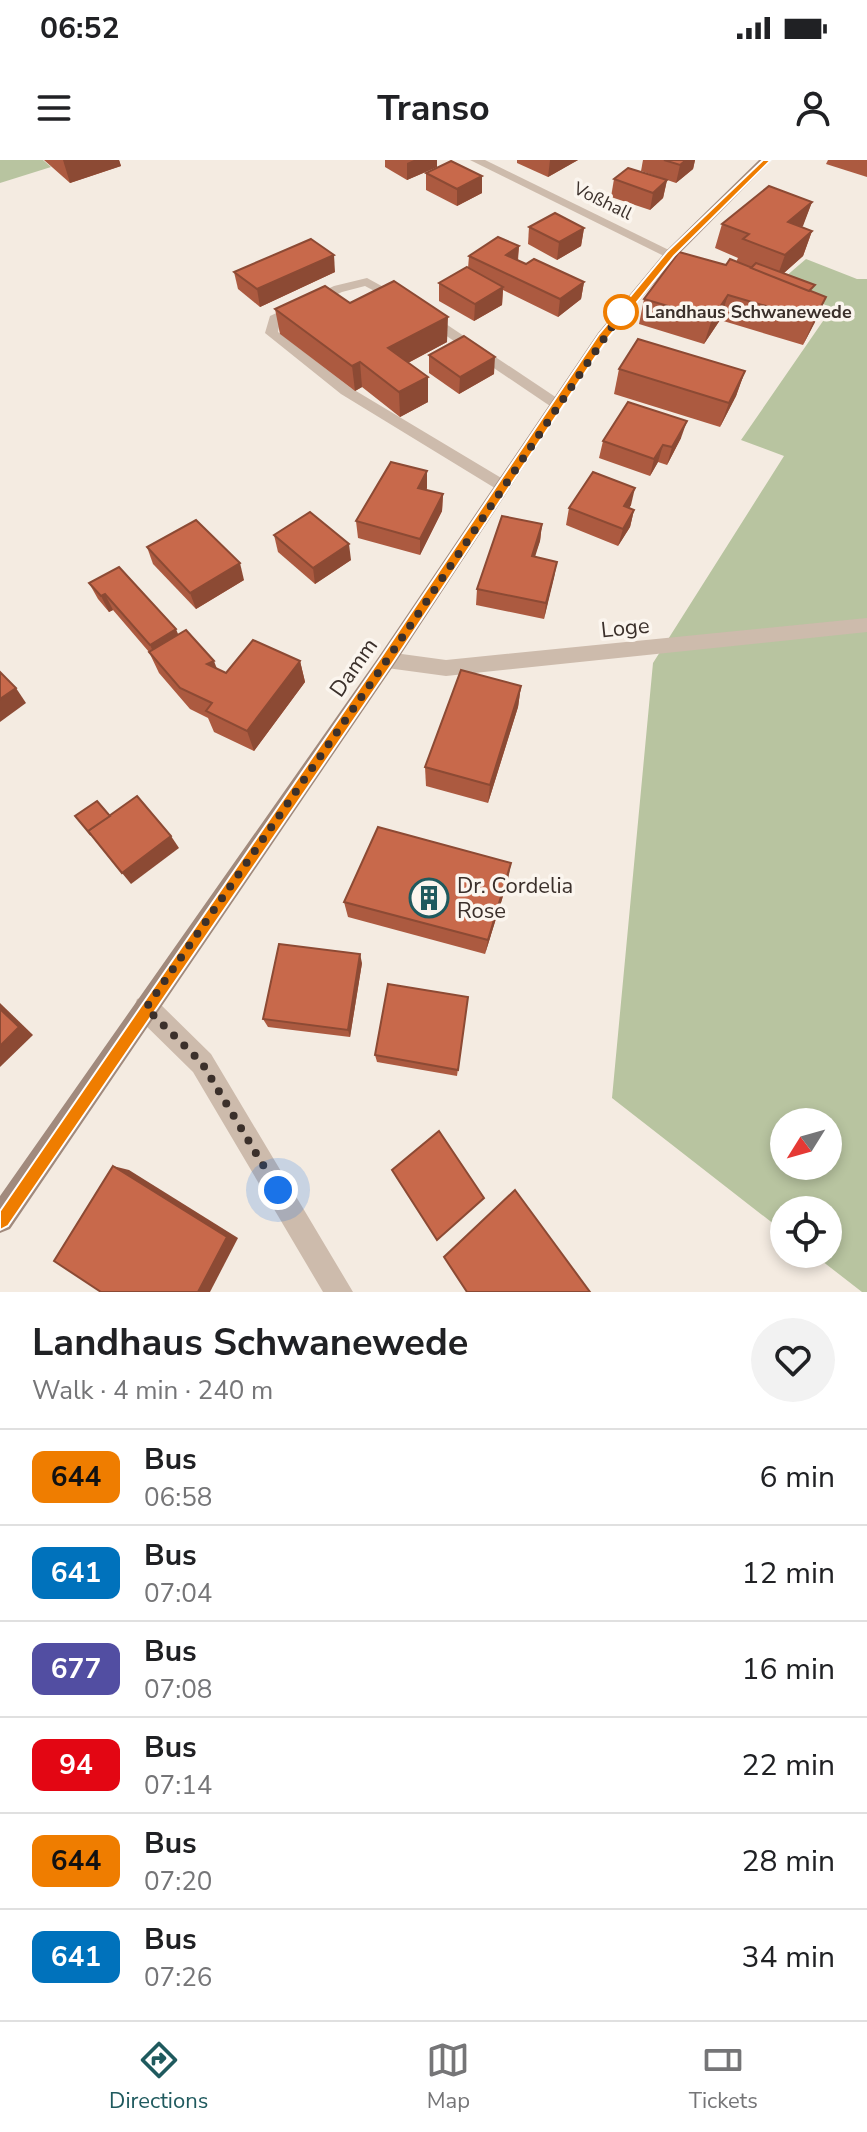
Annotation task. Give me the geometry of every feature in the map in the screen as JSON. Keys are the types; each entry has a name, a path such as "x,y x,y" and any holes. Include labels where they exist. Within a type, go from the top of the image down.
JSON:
{"main road":[{"name":"Damm","path":"0,1219 387,660 603,336 671,254 766,160"}],"street":[{"name":"Voßhall","path":"476,160 671,254"},
{"name":"Loge","path":"387,660 446,668 867,625"},
{"path":"146,1008 202,1063 339,1292"}],"lane":[{"path":"503,486 346,391 271,333 274,319 338,289 367,282 387,290 558,405"}],"green space":[{"path":"0,160 43,160 51,167 0,183"},
{"path":"806,259 857,279 867,279 867,1292 862,1292 831,1268 842,1268 842,1196 770,1196 770,1221 612,1098 653,663 784,456 741,440 832,308 778,283"}],"building":[{"path":"664,160 686,160 680,165"},
{"path":"451,161 482,176 457,189 426,173"},
{"path":"628,168 667,180 653,193 614,179"},
{"path":"769,186 812,202 788,222 812,231 785,255 743,239 749,234 722,224"},
{"path":"555,213 584,228 559,242 529,227"},
{"path":"498,237 519,246 506,255 526,264 534,259 584,282 560,299 469,256"},
{"path":"311,239 334,255 257,289 234,272"},
{"path":"679,252 726,265 730,259 826,297 814,320 728,295 712,319 644,299"},
{"path":"756,263 815,285 809,291 751,268"},
{"path":"467,267 503,287 475,304 439,283"},
{"path":"394,281 448,317 388,348 428,377 399,392 360,362 352,366 275,309 325,286 350,303"},
{"path":"464,336 495,357 460,377 429,355"},
{"path":"638,339 745,371 729,403 619,369"},
{"path":"628,402 687,421 672,447 663,445 654,459 603,441"},
{"path":"391,462 427,471 418,488 443,494 420,539 356,521"},
{"path":"593,472 635,488 624,506 634,510 623,529 569,508"},
{"path":"310,512 349,544 313,568 274,535"},
{"path":"502,516 542,524 532,556 557,562 546,603 477,589"},
{"path":"196,520 240,563 190,593 147,547"},
{"path":"119,567 176,629 150,645 105,594 101,596 89,583"},
{"path":"186,630 214,661 207,664 226,673 253,640 300,661 247,731 206,711 212,703 180,688 149,652"},
{"path":"461,670 521,686 490,785 425,767"},
{"path":"0,672 16,688 0,699"},
{"path":"137,796 171,836 122,873 88,831"},
{"path":"97,801 110,816 88,831 91,835 75,816"},
{"name":"Dr. Cordelia Rose","path":"378,827 511,863 488,940 344,902"},
{"path":"279,944 360,954 348,1030 263,1019"},
{"path":"388,984 468,997 458,1070 375,1055"},
{"path":"0,1009 19,1027 0,1046"},
{"path":"439,1131 484,1198 437,1240 392,1170"},
{"path":"113,1166 227,1237 198,1292 101,1292 54,1261"},
{"path":"515,1190 590,1292 467,1292 444,1257"}],"bus line":[{"name":"644","path":"0,1219 387,660 603,336 671,254 766,160"}],"place":[{"name":"Landhaus Schwanewede","path":"621,312"},
{"name":"Dr. Cordelia Rose","path":"429,898"}],"route":[{"path":"278,1190 202,1063 146,1008 387,660 626,306 621,312"}]}
